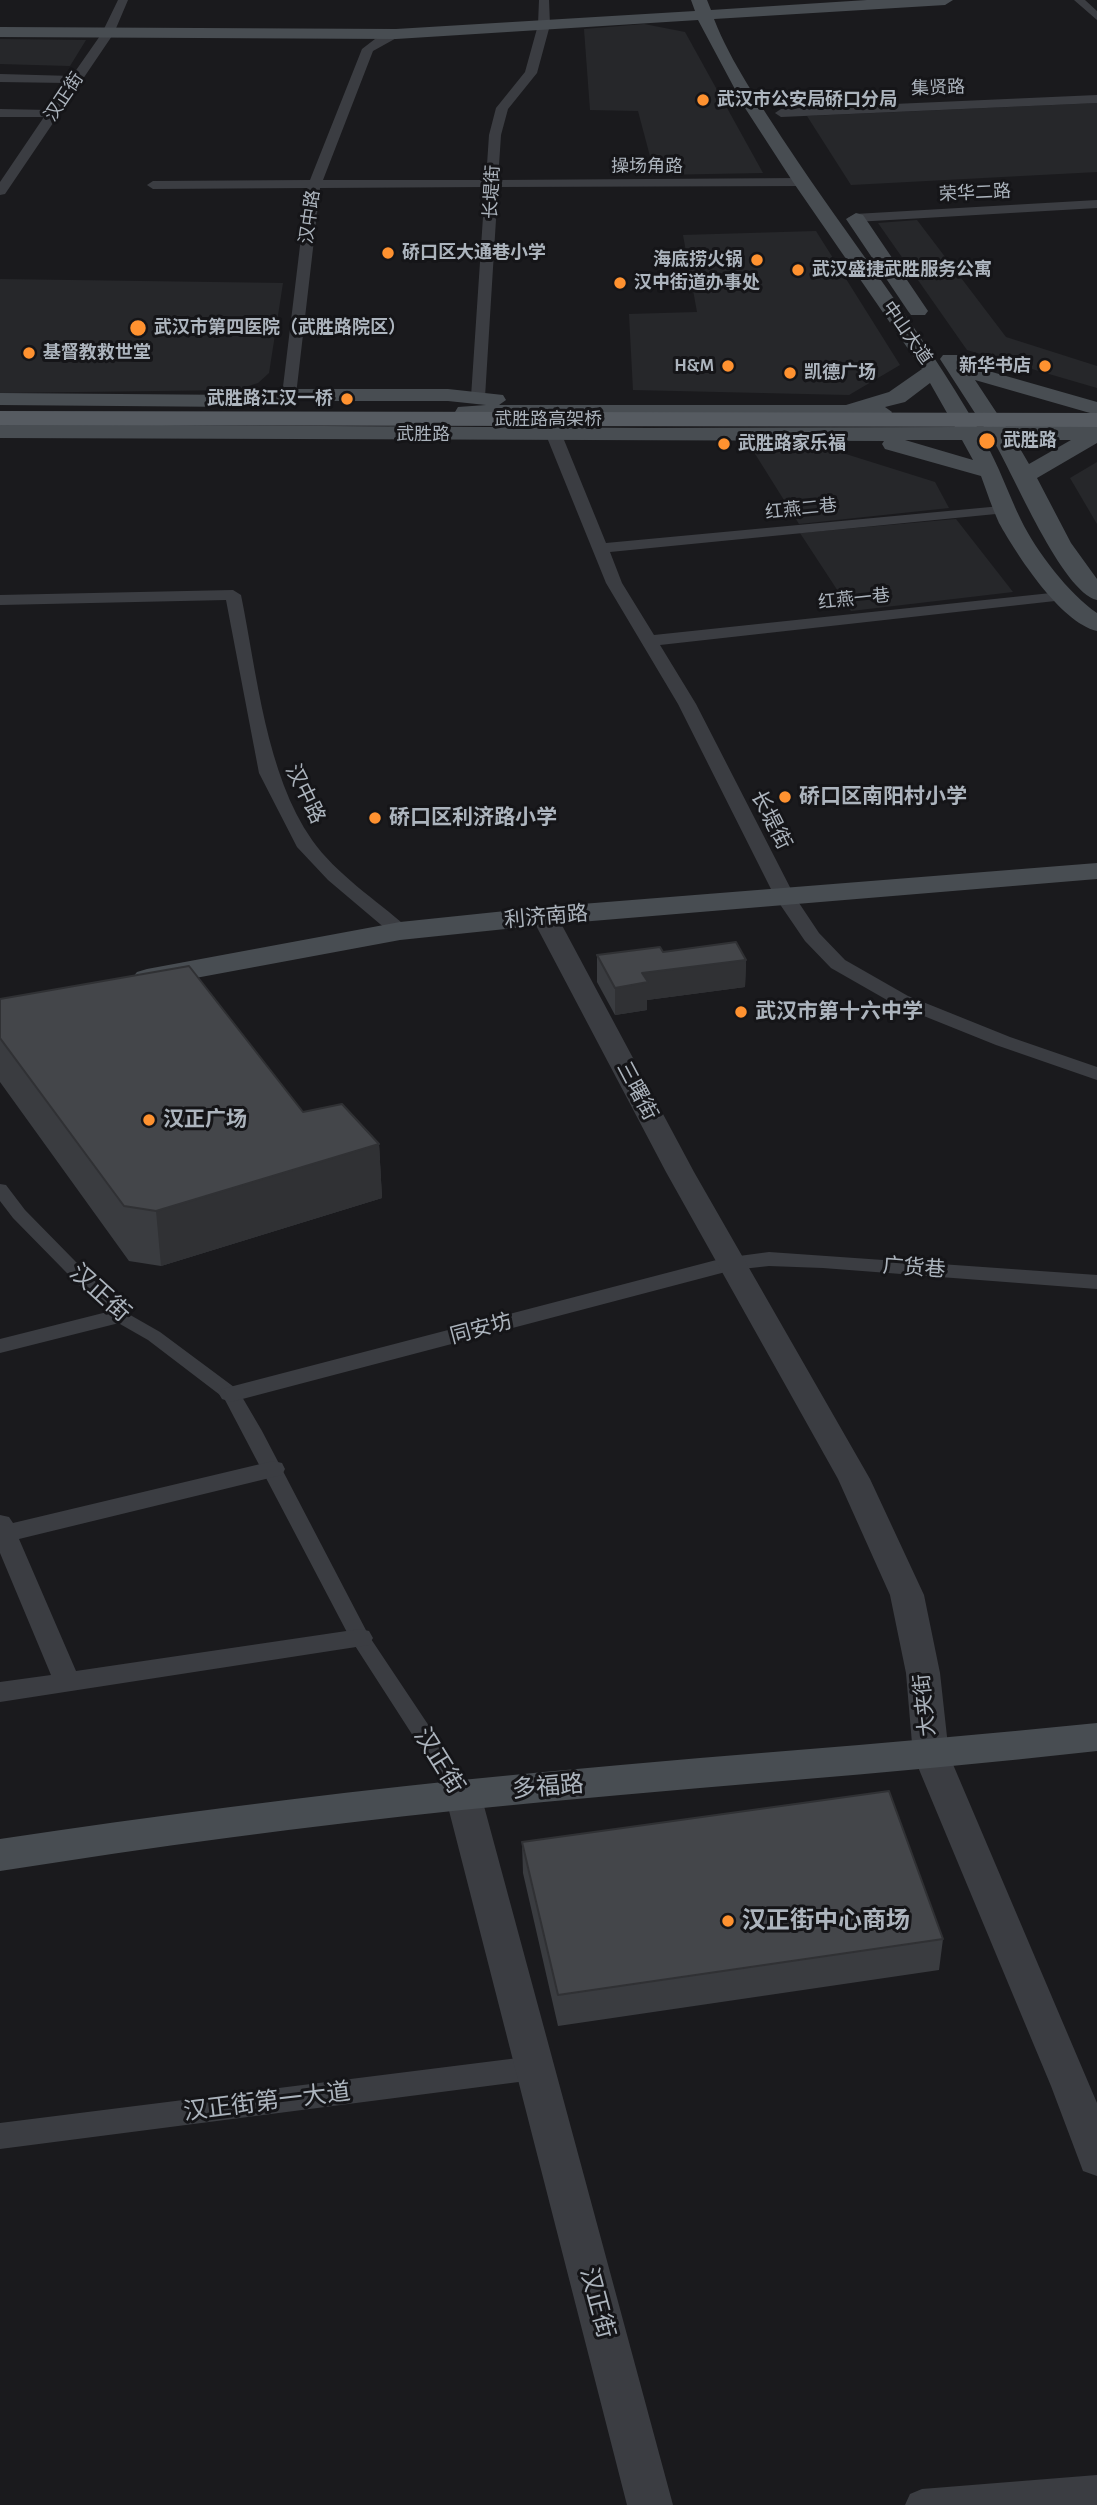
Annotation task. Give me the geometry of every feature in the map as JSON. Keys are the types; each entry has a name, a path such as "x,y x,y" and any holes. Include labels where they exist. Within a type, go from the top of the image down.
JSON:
{"main road":[{"path":"0,30 396,34 701,8 877,0"},
{"path":"723,7 945,0"},
{"path":"723,7 737,36"},
{"name":"中山大道","path":"701,8 754,108 802,183 934,371 991,472 1010,521 1035,562 1078,611 1097,624"},
{"path":"109,31 397,31 544,23"},
{"path":"769,93 795,132"},
{"name":"中山大道","path":"841,199 928,326"},
{"name":"中山大道","path":"942,348 998,432 1059,545 1079,576 1097,593"},
{"path":"956,368 1097,410"},
{"path":"831,411 862,407 897,397 934,371"},
{"path":"174,411 289,395 478,397 516,404 588,411"},
{"path":"0,399 239,401"},
{"name":"武胜路","path":"0,415 174,411 1097,410"},
{"name":"武胜路高架桥","path":"0,415 1097,420"},
{"name":"武胜路高架桥","path":"0,425 1097,426"},
{"name":"武胜路","path":"0,431 554,435 1097,433"},
{"path":"1024,476 1097,433"},
{"path":"0,444 240,442 342,434"},
{"path":"817,435 862,438 909,447 991,472"},
{"name":"利济南路","path":"122,982 400,931 544,916 1097,872"},
{"name":"多福路","path":"0,1855 177,1829 463,1795 931,1755 1097,1737"}],"street":[{"name":"汉正街","path":"1,187 109,31 123,0"},
{"name":"长堤街","path":"478,397 495,135 502,108 531,73 544,23 544,0"},
{"path":"1079,0 1097,17"},
{"path":"343,35 360,42 368,49 396,34"},
{"name":"汉中路","path":"289,395 314,186 368,49"},
{"path":"0,78 75,80"},
{"name":"集贤路","path":"781,113 1097,99"},
{"path":"0,113 52,114"},
{"name":"操场角路","path":"153,185 802,183"},
{"name":"荣华二路","path":"855,218 1097,204"},
{"name":"长堤街","path":"554,435 614,583 687,704 785,897 812,937 838,964 901,1000 1003,1041 1097,1074"},
{"name":"红燕二巷","path":"601,548 1006,509"},
{"name":"汉中路","path":"0,600 233,595 268,773 304,843 335,876 400,931"},
{"name":"红燕一巷","path":"649,641 1064,595"},
{"name":"三曙街","path":"544,916 732,1264"},
{"name":"汉正街","path":"0,1189 19,1214 119,1316 154,1336 231,1394 360,1638 463,1795 650,2505"},
{"name":"广货巷","path":"732,1264 769,1259 823,1261 1097,1282"},
{"name":"同安坊","path":"231,1394 732,1264"},
{"name":"大夹街","path":"732,1264 854,1479 907,1595 923,1673 931,1755 1071,2086 1097,2159"},
{"path":"0,1346 119,1316"},
{"path":"67,1682 2,1529 273,1469"},
{"path":"0,1692 360,1638"},
{"name":"汉正街第一大道","path":"0,2136 534,2068"},
{"path":"922,2505 1097,2491"}],"shaded area":[{"path":"644,24 685,32 763,173 655,175 638,111 590,110 584,29"},
{"path":"0,39 86,40 70,66 0,64"},
{"path":"1097,103 1097,172 851,185 807,116"},
{"path":"917,220 1006,337 1097,366 1097,388 967,350 878,223"},
{"path":"816,231 900,365 849,395 633,390 629,314 697,312 683,235"},
{"name":"武汉市第四医院（武胜路院区）","path":"0,279 283,283 269,373 258,383 235,390 0,393"},
{"path":"752,449 833,450 935,482 949,508 799,524"},
{"path":"1097,462 1097,524 1070,478"},
{"path":"956,519 1013,592 851,611 800,533"}],"building":[{"path":"736,942 746,960 642,973 648,982 615,988 597,955 660,947 663,952"},
{"name":"汉正广场","path":"189,966 303,1112 342,1104 379,1144 156,1211 124,1206 0,1038 0,999"},
{"name":"汉正街中心商场","path":"889,1791 943,1939 558,1995 522,1842"}],"place":[{"name":"武汉市公安局硚口分局","path":"703,100"},
{"name":"硚口区大通巷小学","path":"388,253"},
{"name":"海底捞火锅","path":"757,260"},
{"name":"武汉盛捷武胜服务公寓","path":"798,270"},
{"name":"汉中街道办事处","path":"620,283"},
{"name":"武汉市第四医院（武胜路院区）","path":"138,328"},
{"name":"基督教救世堂","path":"29,353"},
{"name":"H&M","path":"728,366"},
{"name":"新华书店","path":"1045,366"},
{"name":"凯德广场","path":"790,373"},
{"name":"武胜路江汉一桥","path":"347,399"},
{"name":"武胜路","path":"987,441"},
{"name":"武胜路家乐福","path":"724,444"},
{"name":"硚口区南阳村小学","path":"785,797"},
{"name":"硚口区利济路小学","path":"375,818"},
{"name":"武汉市第十六中学","path":"741,1012"},
{"name":"汉正广场","path":"149,1120"},
{"name":"汉正街中心商场","path":"728,1921"}]}
